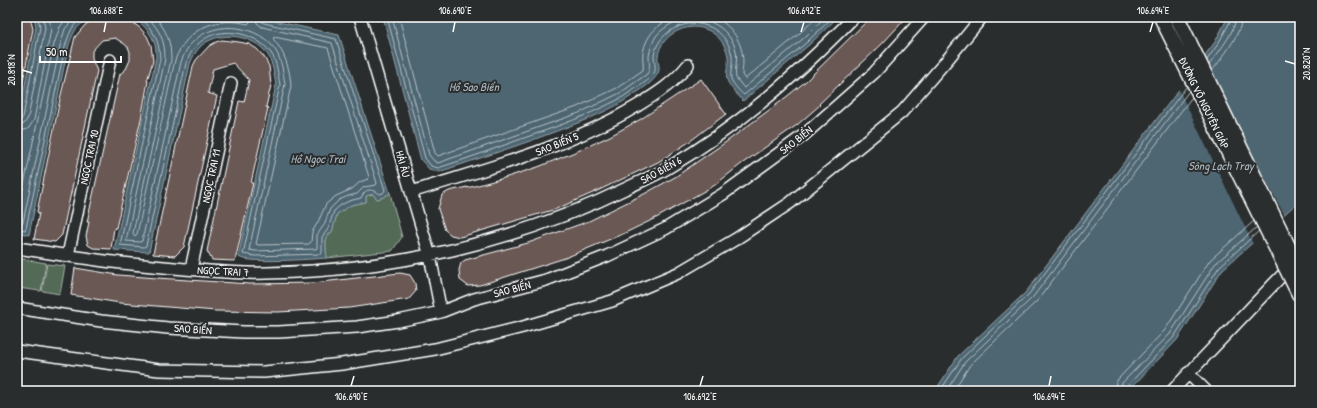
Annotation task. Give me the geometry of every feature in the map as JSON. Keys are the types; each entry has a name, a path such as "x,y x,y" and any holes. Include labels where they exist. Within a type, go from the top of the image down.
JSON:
{"main road":[{"name":"ĐƯỜNG VÕ NGUYÊN GIÁP","path":"1161,17 1300,296"},
{"name":"ĐƯỜNG VÕ NGUYÊN GIÁP","path":"1177,17 1300,271"}],"street":[{"name":"HẢI ÂU","path":"360,17 430,256 441,312"},
{"name":"SAO BIỂN 6","path":"430,256 537,226 593,205 665,169 718,136 757,106 807,64 854,17"},
{"name":"SAO BIỂN","path":"17,308 146,325 206,330 279,332 357,327 398,321 441,312 474,299 546,280 607,256 666,229 723,194 804,135 874,72 924,17"},
{"path":"17,351 159,370 264,372 342,364 435,348 523,327 612,302 678,272 736,239 790,203 902,112 948,60 982,17"},
{"name":"NGỌC TRAI 10","path":"68,255 110,60"},
{"name":"SAO BIỂN 5","path":"411,192 534,153 597,128 624,114 670,84 680,76 688,65"},
{"name":"NGỌC TRAI 11","path":"192,269 231,83"},
{"name":"NGỌC TRAI 7","path":"17,248 121,263 231,273 316,271 365,266 430,256"},
{"path":"1172,391 1287,270 1300,251"},
{"path":"1188,373 1206,391"}],"green space":[{"path":"390,193 402,237 392,251 327,258 326,240 327,236 332,232 337,214 351,205 366,202 366,196 373,194 377,199"},
{"path":"17,258 46,263 41,291 17,288"},
{"path":"47,264 65,266 60,294 42,291"}],"water":[{"path":"34,17 93,17 76,29 68,48 29,235 17,232 17,126 36,27"},
{"name":"Hồ Ngọc Trai","path":"130,17 256,17 339,35 390,193 377,199 373,194 366,196 366,202 351,205 337,214 332,232 327,236 326,240 327,258 266,261 244,259 239,257 276,85 270,58 262,48 254,42 235,36 215,38 199,48 190,64 149,252 114,250 156,58 154,41 149,32 142,24"},
{"name":"Hồ Sao Biển","path":"383,17 838,17 810,44 743,101 729,85 727,80 726,73 728,58 725,48 719,38 710,31 698,27 683,29 669,36 660,49 658,58 659,71 656,77 644,88 625,100 599,114 571,126 439,172 429,169 421,160"},
{"name":"Sông Lạch Tray","path":"1228,17 1300,17 1300,197 1297,203 1222,270 1177,340 1128,391 935,391 958,356 1026,292 1215,42"}],"pier":[{"path":"1204,53 1250,151 1285,216 1253,244 1178,88"}],"building":[{"path":"17,17 30,17 33,29 21,92 17,91"},
{"path":"100,17 121,17 140,28 147,36 151,45 153,61 147,81 141,119 116,228 114,228 111,249 93,248 88,245 86,236 89,222 87,222 120,74 126,69 130,60 130,52 128,47 115,38 102,40 92,51 92,59 97,71 62,235 55,242 34,239 39,213 37,212 60,99 75,37 85,25"},
{"path":"871,17 907,17 882,44 819,104 820,105 797,125 740,165 715,185 658,217 625,233 565,258 480,285 468,286 460,280 459,270 461,263 465,260 528,243 589,221 675,177 726,142 806,81"},
{"path":"222,40 249,44 257,49 269,66 271,85 266,107 268,108 251,183 253,183 235,261 212,260 207,251 239,101 244,102 249,80 233,63 213,69 208,93 217,96 184,247 175,256 153,254 193,66 196,60 209,46"},
{"path":"701,79 726,114 689,142 658,162 556,209 460,237 451,235 445,230 438,209 442,195 449,191 467,188 538,167 580,150 641,119"},
{"path":"75,268 118,275 250,284 313,283 400,273 410,275 415,283 416,291 409,299 349,308 278,312 216,311 120,303 71,295"}]}
